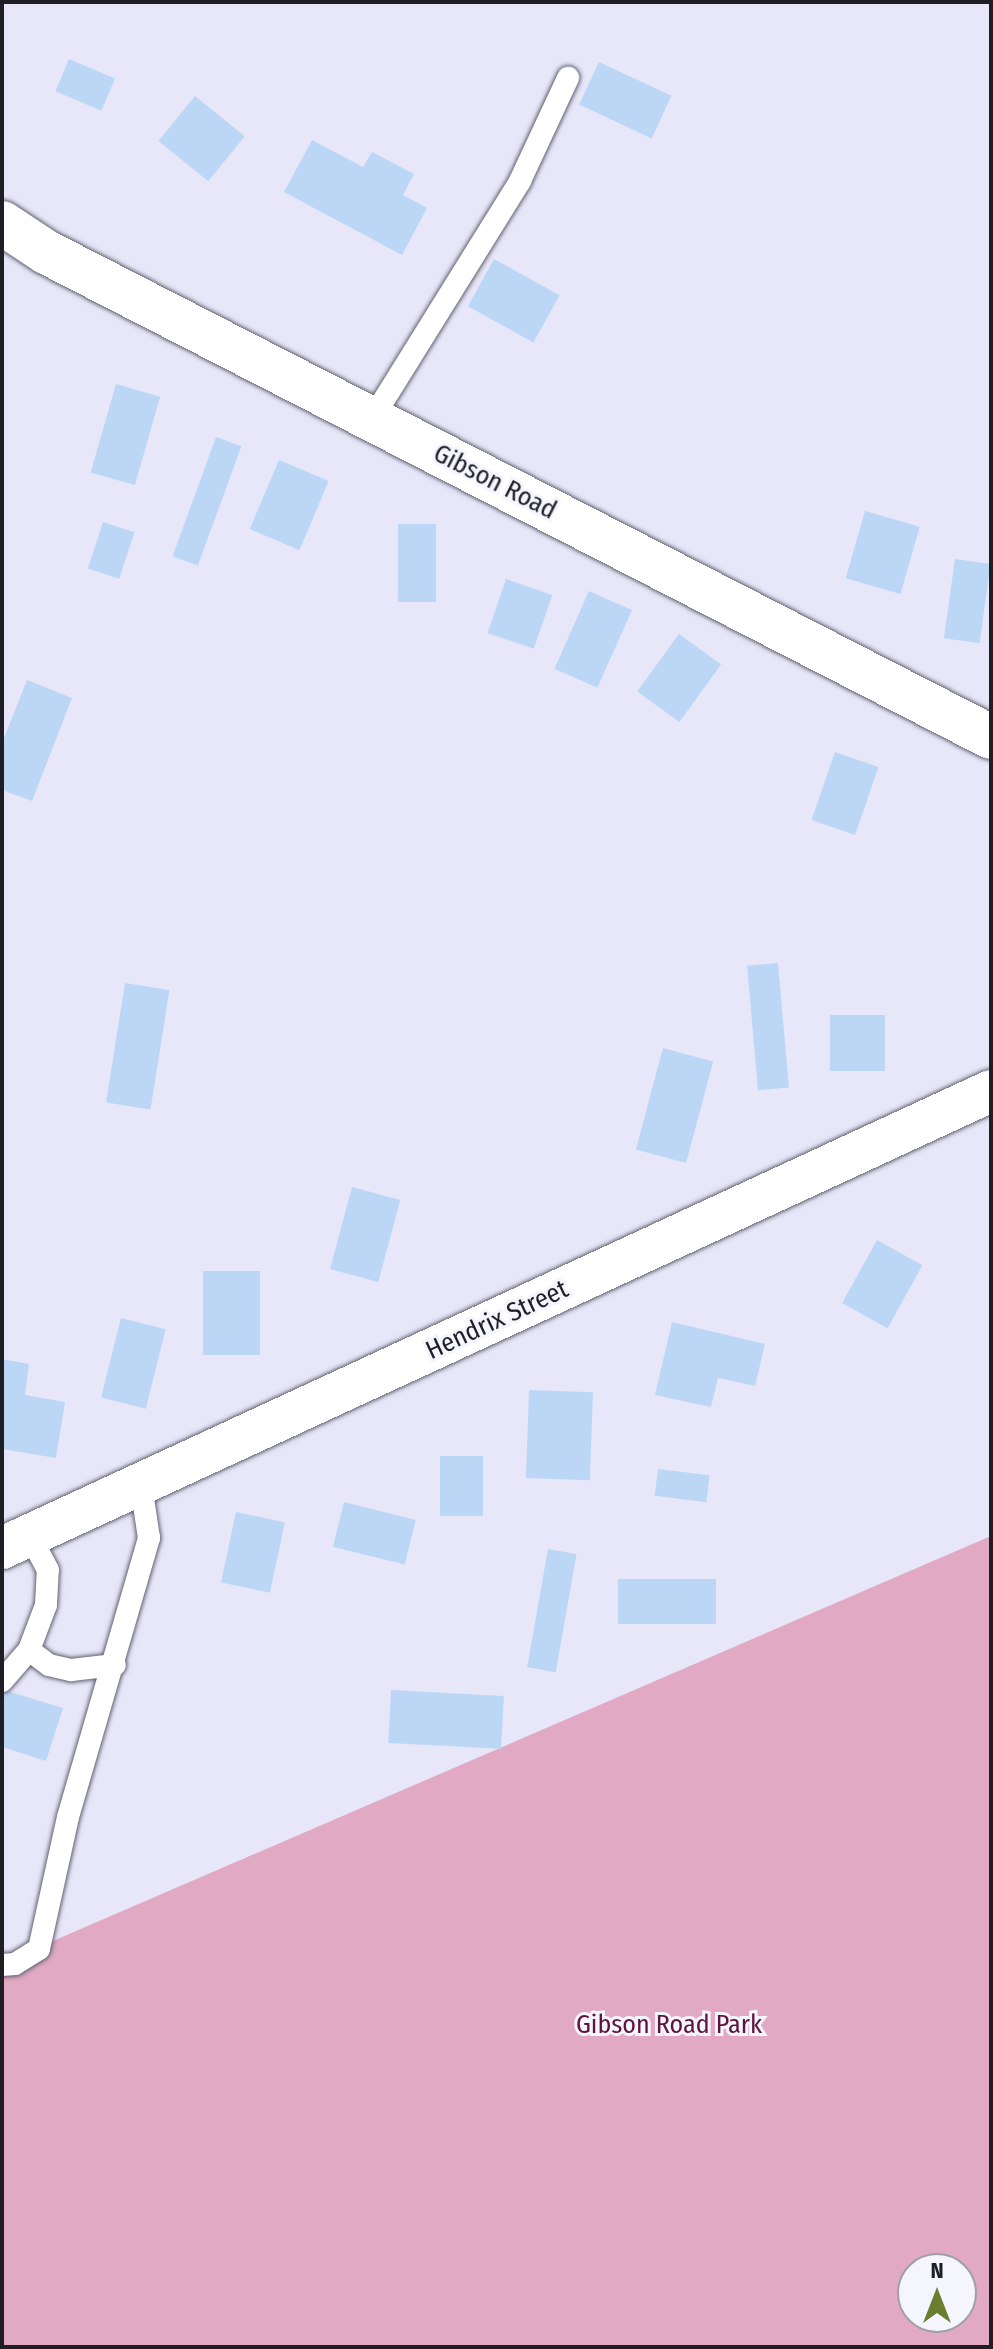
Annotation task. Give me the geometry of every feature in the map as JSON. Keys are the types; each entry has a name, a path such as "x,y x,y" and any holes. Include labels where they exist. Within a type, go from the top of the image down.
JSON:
{"street":[{"name":"Gibson Road","path":"2,223 59,259 991,737"},
{"name":"Hendrix Street","path":"16,1541 991,1091"}],"lane":[{"path":"372,419 520,181 568,78"},
{"path":"2,1965 15,1964 39,1949 68,1817 115,1665 149,1538 141,1485"},
{"path":"2,1681 29,1650 46,1605 48,1570 16,1541"},
{"path":"29,1650 49,1665 71,1670 115,1665"}],"green space":[{"name":"Gibson Road Park","path":"991,1536 991,2347 2,2347 2,1963"}],"building":[{"path":"69,59 115,79 101,111 55,91"},
{"path":"599,62 672,96 652,138 579,105"},
{"path":"195,96 245,136 208,181 158,141"},
{"path":"312,140 363,167 372,152 414,174 403,195 427,208 402,255 284,192"},
{"path":"494,259 560,295 533,343 468,306"},
{"path":"116,384 160,397 135,485 91,472"},
{"path":"216,437 241,446 198,566 173,556"},
{"path":"279,460 329,481 299,550 250,529"},
{"path":"865,511 920,527 900,594 846,578"},
{"path":"103,522 134,532 119,579 88,569"},
{"path":"398,524 436,524 436,602 398,602"},
{"path":"955,559 991,564 980,643 944,638"},
{"path":"506,579 552,595 534,649 487,633"},
{"path":"589,591 632,610 597,688 554,669"},
{"path":"679,634 721,665 679,722 637,691"},
{"path":"27,680 72,698 32,801 2,790 2,743"},
{"path":"835,752 878,767 855,835 812,820"},
{"path":"778,963 789,1088 758,1090 747,966"},
{"path":"125,983 169,990 151,1110 106,1103"},
{"path":"830,1015 885,1015 885,1071 830,1071"},
{"path":"663,1048 713,1061 686,1163 636,1149"},
{"path":"352,1187 400,1200 378,1282 330,1269"},
{"path":"877,1240 922,1265 888,1328 842,1303"},
{"path":"203,1271 260,1271 260,1355 203,1355"},
{"path":"121,1318 166,1329 146,1409 101,1398"},
{"path":"672,1322 765,1344 755,1386 718,1378 711,1407 655,1395"},
{"path":"2,1359 29,1364 25,1395 65,1402 56,1458 2,1449"},
{"path":"529,1390 593,1392 590,1480 526,1478"},
{"path":"440,1456 483,1456 483,1516 440,1516"},
{"path":"658,1469 710,1475 706,1502 655,1496"},
{"path":"344,1502 416,1520 405,1565 333,1547"},
{"path":"236,1512 285,1522 270,1593 221,1582"},
{"path":"548,1549 577,1554 556,1672 527,1667"},
{"path":"618,1579 716,1579 716,1624 618,1624"},
{"path":"4,1690 63,1708 46,1761 2,1747"},
{"path":"391,1690 504,1696 501,1749 388,1743"}]}
